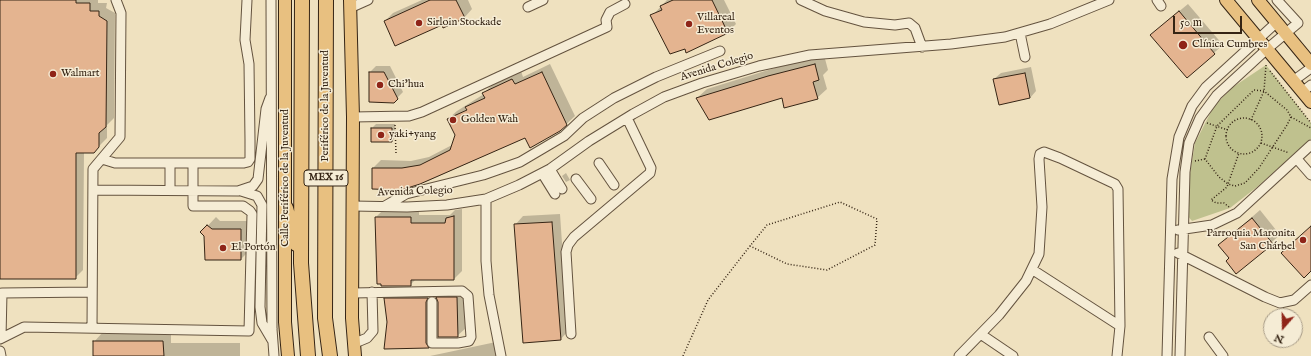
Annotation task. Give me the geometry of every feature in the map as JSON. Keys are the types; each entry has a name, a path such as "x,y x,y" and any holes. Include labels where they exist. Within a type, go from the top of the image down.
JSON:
{"highway":[{"name":"MEX 16","path":"302,0 300,262 308,356"},
{"name":"Periférico de la Juventud","path":"326,0 325,318 330,356"},
{"path":"286,208 300,262"}],"main road":[{"name":"Calle Periférico de la Juventud","path":"285,0 285,322 288,356"},
{"path":"1226,0 1293,81 1307,89 1311,102"},
{"path":"1258,0 1311,64"},
{"path":"350,4 353,117 352,293 355,356"}],"street":[{"path":"92,328 93,169 120,137 121,13 116,0"},
{"path":"102,159 115,163 170,164 244,163 250,159 248,64 245,40 247,0"},
{"path":"272,0 271,187 272,340 274,356"},
{"path":"350,4 368,0"},
{"path":"528,7 543,0"},
{"path":"801,0 825,12 864,22 895,25 909,23 915,28 922,47"},
{"name":"Avenida Colegio","path":"353,206 446,205 486,198 519,185 546,171 589,141 664,97 702,83 759,66 810,55 922,47 983,40 1020,33 1050,24 1109,0"},
{"path":"1180,356 1187,156 1194,129 1207,106 1217,95 1298,23 1277,0"},
{"path":"353,117 409,116 422,112 607,27 606,20 610,12 625,4"},
{"path":"1167,356 1173,164 1179,137 1187,116 1206,87 1277,22"},
{"path":"1020,33 1025,57"},
{"path":"385,206 406,194 483,175 520,162 564,136 583,118 614,98 656,77 720,51"},
{"path":"1293,81 1311,68"},
{"path":"238,191 253,186 258,180 266,109 272,93"},
{"path":"571,334 566,252 568,245 574,237 650,173 651,168 627,118"},
{"path":"1171,231 1212,225 1237,213 1297,156 1311,145"},
{"path":"959,356 982,334 1003,310 1032,270 1041,245 1042,207 1039,159 1040,154 1044,152 1114,184 1118,189 1120,326 1117,356"},
{"path":"1297,156 1311,165"},
{"path":"1297,156 1311,175"},
{"path":"599,163 614,185"},
{"path":"170,164 170,190"},
{"path":"92,292 2,293 1,339 24,327 249,331 252,214 243,206 193,206 193,164"},
{"path":"546,171 559,191"},
{"path":"576,179 591,199"},
{"path":"271,187 286,187"},
{"path":"93,190 238,191 257,196 262,205 260,307 262,323 272,340"},
{"path":"486,198 486,261 489,295 501,356"},
{"path":"1171,250 1264,297 1280,303 1294,300 1311,285"},
{"path":"1032,270 1120,326"},
{"path":"352,293 462,291 468,296 471,337 466,343 432,343 432,302"},
{"path":"355,343 367,338 373,331 372,292"},
{"path":"982,334 1013,356"},
{"path":"1209,338 1223,356"},
{"path":"0,351 1,356"}],"path":[{"path":"1259,69 1266,65"},
{"path":"1251,120 1264,91 1266,65"},
{"path":"1266,65 1311,123"},
{"path":"1205,159 1217,126 1254,90 1264,91 1287,110 1290,116 1311,128"},
{"path":"395,116 396,153"},
{"path":"1205,159 1219,177 1228,184 1235,186 1245,183 1259,168 1273,147 1290,116"},
{"path":"1209,117 1206,122 1228,130"},
{"path":"1240,119 1251,120 1260,128 1262,134 1261,143 1256,150 1250,153 1239,153 1230,146 1226,135 1230,125 1240,119"},
{"path":"1261,143 1297,156"},
{"path":"1224,210 1230,208 1224,203 1216,203 1211,200 1227,187 1239,153"},
{"path":"1193,156 1192,162 1205,159"},
{"path":"683,356 708,300 750,246 767,225 840,202 877,219 876,245 827,270 787,264 750,246"}],"green space":[{"path":"1266,65 1311,123 1311,139 1257,187 1230,208 1192,221 1187,215 1189,180 1195,143 1214,106 1233,87"}],"building":[{"name":"Walmart","path":"0,0 76,0 76,3 90,3 90,11 99,11 99,16 107,21 106,127 99,133 99,147 94,153 76,153 76,279 0,279"},
{"name":"Sirloin Stockade","path":"430,0 456,0 465,18 443,28 442,25 395,46 384,21"},
{"name":"Villareal Eventos","path":"673,0 712,0 728,33 686,53 685,49 670,54 650,15 662,10 660,6"},
{"name":"Clínica Cumbres","path":"1179,11 1215,54 1187,78 1150,35"},
{"path":"815,64 819,80 813,82 818,99 784,108 782,98 709,120 696,98 768,76"},
{"name":"Chi'hua","path":"369,72 384,72 398,99 394,103 369,102"},
{"path":"542,72 567,125 560,131 530,148 525,138 420,184 401,190 372,189 372,168 402,168 420,165 450,150 455,135 447,119 467,110 465,107 485,98 482,93 512,79 515,84"},
{"path":"1025,73 1030,98 999,105 993,79"},
{"name":"yaki+yang","path":"371,128 392,128 392,142 371,142"},
{"path":"454,216 454,280 411,280 411,286 381,286 381,284 377,284 375,217 411,217 411,223 445,223 446,218"},
{"path":"1252,218 1273,244 1236,274 1226,261 1229,258 1218,245"},
{"path":"552,222 561,340 523,343 514,224"},
{"name":"El Portón","path":"207,225 212,229 241,229 241,260 205,260 204,236 200,232"},
{"name":"Parroquia Maronita San Chárbel","path":"1311,226 1311,271 1304,278 1281,253"},
{"path":"436,297 457,297 458,337 438,337 438,302"},
{"path":"384,298 428,298 426,302 426,343 429,348 384,349 387,322"},
{"path":"93,341 163,341 164,356 93,356"}],"place":[{"name":"Sirloin Stockade","path":"419,23"},
{"name":"Villareal Eventos","path":"689,24"},
{"name":"Clínica Cumbres","path":"1183,45"},
{"name":"Walmart","path":"53,74"},
{"name":"Chi'hua","path":"380,85"},
{"name":"Golden Wah","path":"453,120"},
{"name":"yaki+yang","path":"381,135"},
{"name":"Parroquia Maronita San Chárbel","path":"1303,240"},
{"name":"El Portón","path":"223,248"}]}
